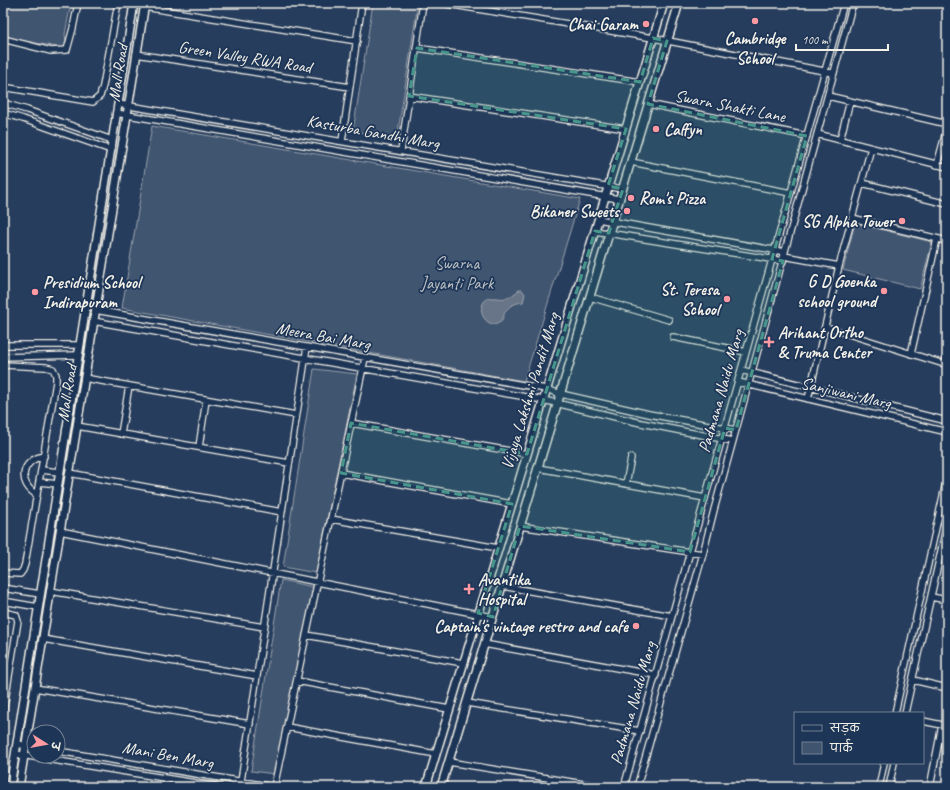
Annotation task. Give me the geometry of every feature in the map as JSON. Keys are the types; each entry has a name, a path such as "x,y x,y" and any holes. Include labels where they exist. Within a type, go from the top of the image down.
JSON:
{"street":[{"path":"3,39 51,51 67,50 78,3"},
{"path":"3,87 93,102 100,96 103,86 118,3"},
{"name":"Mall Road","path":"10,787 134,3"},
{"path":"342,141 362,3"},
{"path":"401,151 423,3"},
{"path":"441,3 653,38 834,73"},
{"name":"Vijaya Lakshmi Pandit Marg","path":"426,787 664,3"},
{"name":"Vijaya Lakshmi Pandit Marg","path":"441,787 679,3"},
{"name":"Padmana Naidu Marg","path":"624,787 844,3"},
{"name":"Padmana Naidu Marg","path":"637,787 703,554 853,3"},
{"path":"144,5 357,41"},
{"name":"Mall Road","path":"29,724 144,5"},
{"path":"417,48 640,82"},
{"name":"Green Valley RWA Road","path":"136,54 350,87"},
{"path":"410,96 626,129"},
{"path":"828,96 947,124"},
{"path":"840,140 850,101"},
{"path":"3,103 112,140"},
{"name":"Kasturba Gandhi Marg","path":"118,104 623,188"},
{"name":"Swarn Shakti Lane","path":"648,104 807,136"},
{"path":"3,113 111,150"},
{"name":"Kasturba Gandhi Marg","path":"116,113 619,199"},
{"path":"937,165 947,128"},
{"path":"817,134 947,167"},
{"path":"381,158 382,148"},
{"path":"808,399 839,266 871,148"},
{"path":"631,162 791,193"},
{"path":"862,183 947,204"},
{"path":"852,218 947,241"},
{"path":"598,219 775,250 784,256 839,266"},
{"path":"595,231 772,259 784,256"},
{"path":"911,354 937,239"},
{"path":"590,297 669,320"},
{"name":"Meera Bai Marg","path":"95,310 546,389 561,394 649,414 736,430"},
{"name":"Meera Bai Marg","path":"93,321 543,400 641,423 733,441"},
{"path":"826,327 946,365 947,358"},
{"path":"673,337 746,352"},
{"path":"3,345 80,345"},
{"path":"241,781 307,347"},
{"path":"3,357 78,355"},
{"path":"274,787 365,358"},
{"path":"3,365 46,367 52,369 56,376 44,456 23,570 20,574 3,572"},
{"name":"Sanjiwani Marg","path":"741,370 947,421"},
{"path":"84,378 296,415"},
{"name":"Sanjiwani Marg","path":"738,382 947,432"},
{"path":"121,434 129,386"},
{"path":"199,447 206,400"},
{"path":"352,423 527,454"},
{"path":"77,426 289,462"},
{"path":"37,495 26,486 24,472 31,461 37,457 44,456"},
{"path":"626,484 631,458"},
{"path":"538,468 705,498"},
{"path":"41,470 60,472"},
{"path":"69,473 282,512"},
{"path":"341,473 512,504"},
{"path":"896,712 947,478"},
{"path":"39,482 58,484"},
{"path":"331,519 498,548"},
{"path":"906,712 947,524"},
{"path":"520,526 703,554"},
{"path":"60,531 493,617"},
{"path":"502,586 672,616"},
{"path":"3,588 40,594"},
{"path":"50,591 264,627"},
{"path":"931,597 947,600"},
{"path":"3,601 38,607"},
{"path":"3,612 16,615 18,621 3,713"},
{"path":"306,635 463,663"},
{"path":"43,639 257,676"},
{"path":"484,644 656,675"},
{"path":"913,680 947,688"},
{"path":"297,681 449,709"},
{"path":"35,688 250,724"},
{"path":"467,703 640,731"},
{"path":"924,721 945,725 930,787"},
{"path":"287,727 436,754"},
{"path":"16,744 26,745"},
{"name":"Mall Road","path":"19,787 26,745"},
{"name":"Mani Ben Marg","path":"66,752 274,787"},
{"name":"Mani Ben Marg","path":"15,754 220,787"},
{"path":"449,762 602,787"},
{"path":"879,787 884,764"},
{"path":"889,787 894,764"},
{"path":"207,786 209,776"}],"highlighted area":[{"path":"653,38 667,41 648,104 807,136 772,259 783,261 736,430 725,428 690,552 520,526 493,617 478,613 512,504 341,473 351,423 527,454 595,231 609,233 623,189 608,186 626,129 409,96 417,48 640,82"}],"green space":[{"path":"3,3 71,3 65,34 67,50 3,37"},
{"path":"373,3 418,3 397,138 353,131"},
{"name":"Swarna Jayanti Park","path":"152,126 580,199 524,381 122,308"},
{"path":"855,223 932,242 920,289 843,270"},
{"path":"314,369 357,374 316,573 283,567"},
{"path":"281,580 313,587 275,774 251,771"}],"shaded area":[{"path":"519,290 522,290 525,294 523,302 511,306 505,312 501,321 492,324 483,317 481,310 486,300 489,298 508,297"}],"place":[{"name":"Cambridge School","path":"755,21"},
{"name":"Chai Garam","path":"646,24"},
{"name":"Caffyn","path":"656,129"},
{"name":"Rom's Pizza","path":"631,198"},
{"name":"Bikaner Sweets","path":"627,211"},
{"name":"SG Alpha Tower","path":"902,221"},
{"name":"G D Goenka school ground","path":"884,291"},
{"name":"Presidium School Indirapuram","path":"35,292"},
{"name":"St. Teresa School","path":"727,299"},
{"name":"Arihant Ortho & Truma Center","path":"769,342"},
{"name":"Avantika Hospital","path":"469,589"},
{"name":"Captain's vintage restro and cafe","path":"636,626"}]}
